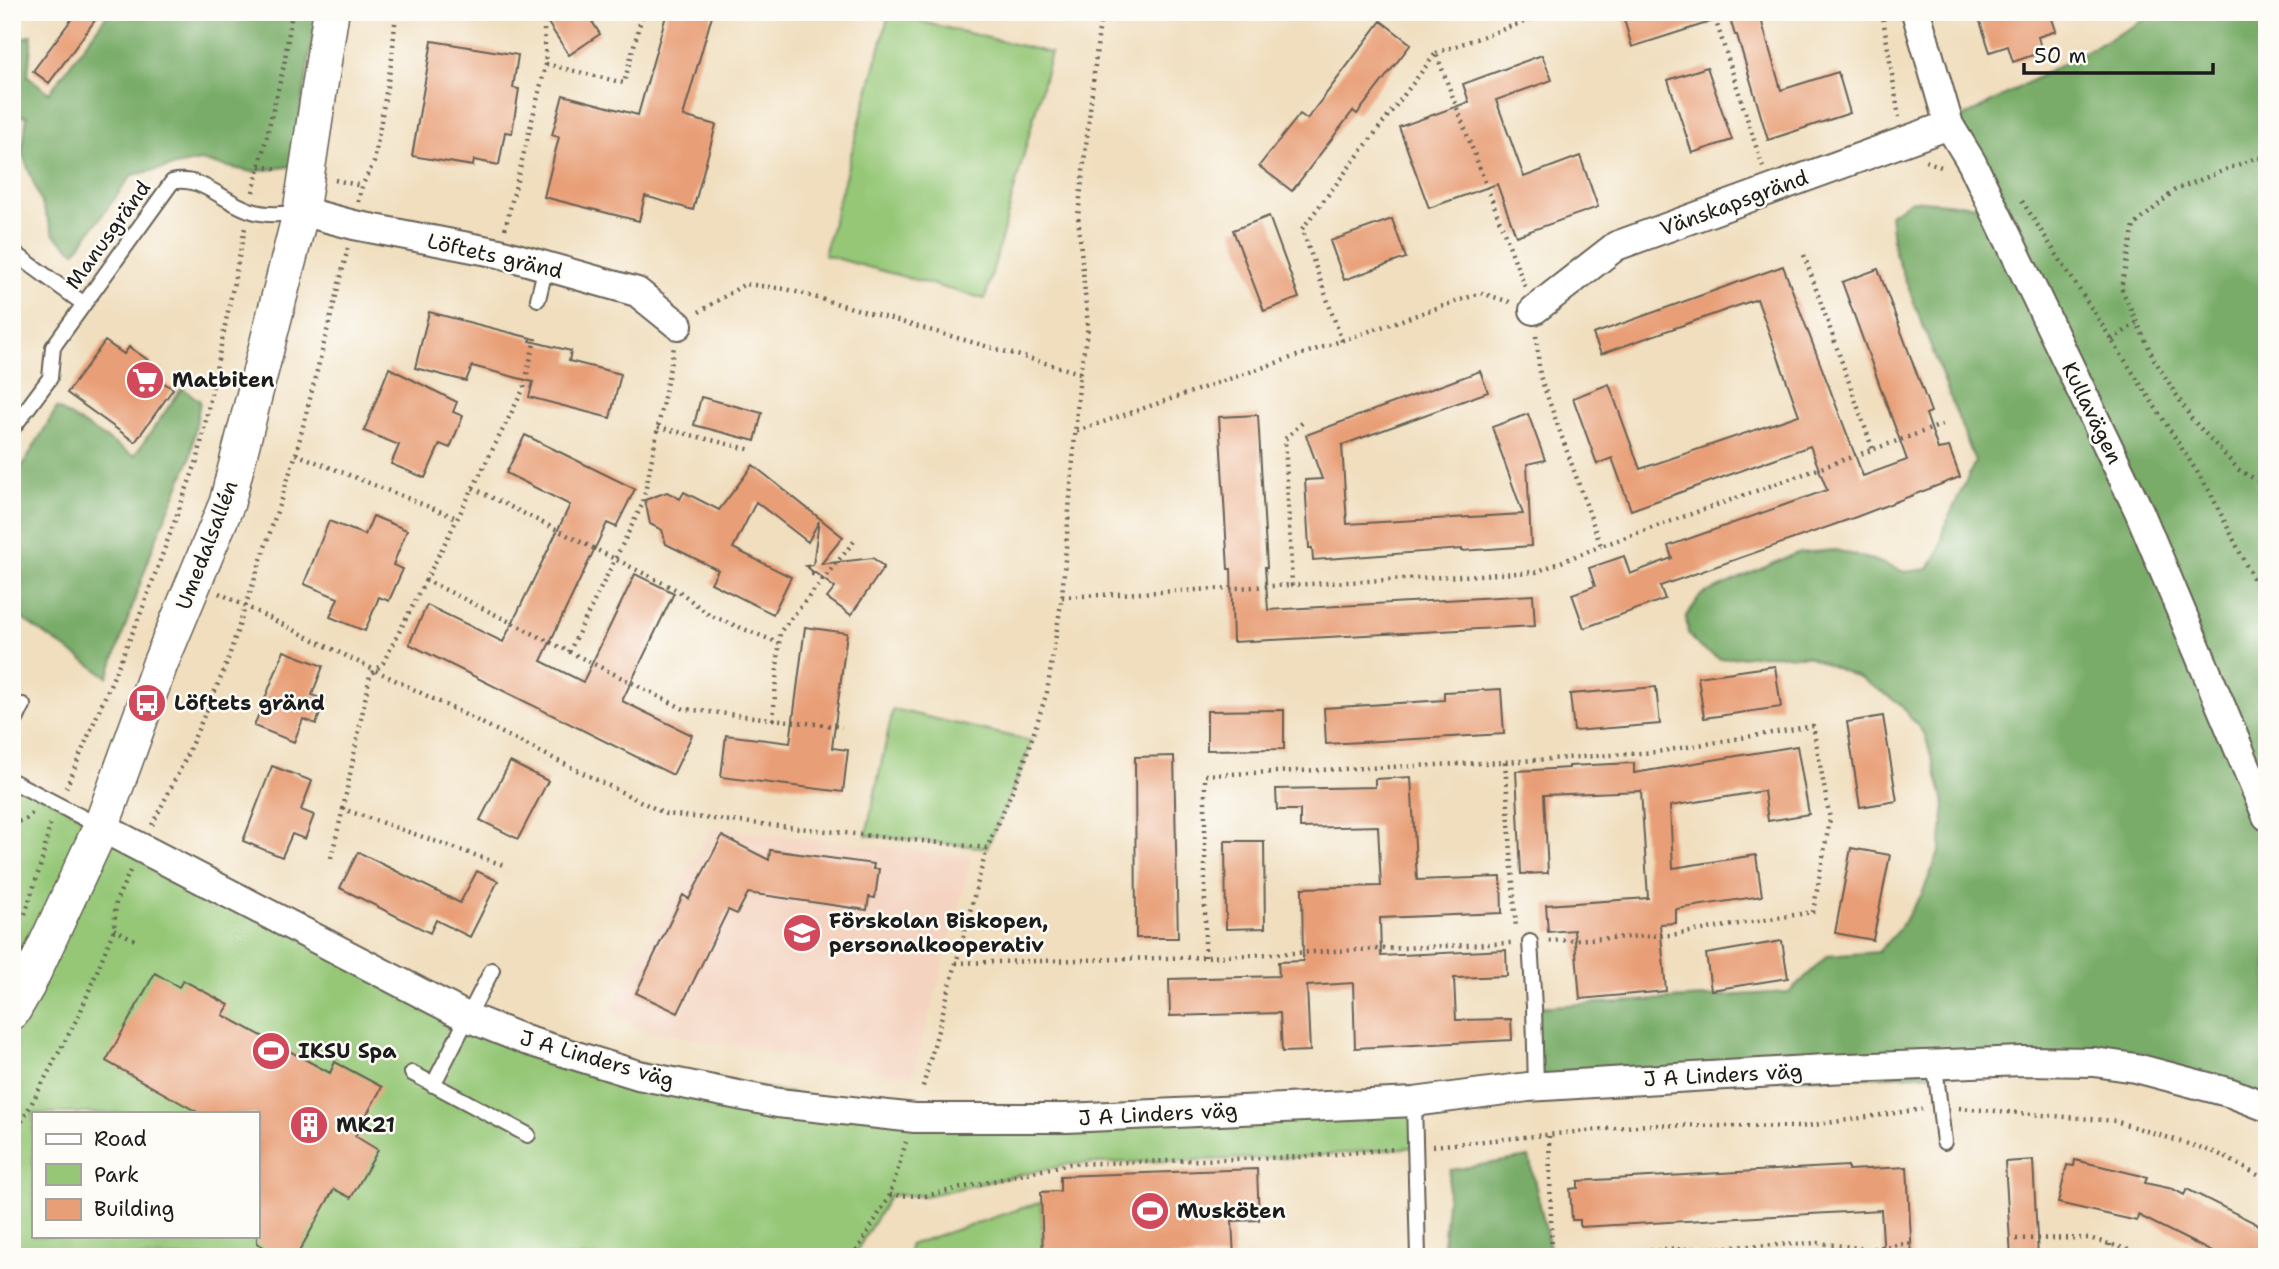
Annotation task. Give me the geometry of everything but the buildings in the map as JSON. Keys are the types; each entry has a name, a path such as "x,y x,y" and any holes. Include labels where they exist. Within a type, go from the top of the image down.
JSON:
{"street":[{"name":"Umedalsallén","path":"12,1012 27,986 101,827 160,664 227,502 301,211 331,12"},
{"name":"Kullavägen","path":"1916,12 1949,125 1972,163 2139,511 2267,816"},
{"name":"Vänskapsgränd","path":"1534,310 1616,246 1949,125"},
{"name":"Löftets gränd","path":"301,211 354,225 499,253 638,292 678,325"},
{"name":"J A Linders väg","path":"101,827 467,1017 525,1040 638,1076 778,1102 915,1118 1066,1118 1414,1102 1536,1087 1825,1069 2022,1061 2094,1062 2136,1068 2231,1093 2267,1107"}],"lane":[{"name":"Manusgränd","path":"12,429 50,378 53,347 172,182 185,179 204,186 248,210 279,216 301,211"},
{"path":"12,251 84,304"},
{"path":"538,299 546,267"},
{"path":"12,728 23,705"},
{"path":"12,781 101,827"},
{"path":"1530,942 1536,1087"},
{"path":"433,1085 492,970"},
{"path":"1936,1066 1944,1142"},
{"path":"412,1073 528,1135"},
{"path":"1414,1102 1418,1257"}],"path":[{"path":"24,916 52,820 140,615 198,458 248,210 284,65 292,12"},
{"path":"12,1140 80,1013 114,929 116,901 182,766 225,668 244,604 296,454 362,186 374,162 392,58 396,12"},
{"path":"499,253 546,64 543,12"},
{"path":"546,64 624,83 643,12"},
{"path":"737,12 747,15"},
{"path":"922,1090 987,848 1023,766 1047,692 1062,597 1080,373 1088,327 1078,216 1101,12"},
{"path":"1100,21 1107,12"},
{"path":"1342,341 1302,229 1436,53 1552,12"},
{"path":"1713,12 1770,190"},
{"path":"1882,12 1900,122 1908,140 1921,159 1945,169 1972,163"},
{"path":"1436,53 1534,310 1540,376 1601,546"},
{"path":"2267,158 2255,158 2175,190 2134,226 2121,288 2154,359 2191,418 2239,470 2267,486"},
{"path":"2019,197 2210,492 2267,607"},
{"path":"1804,255 1873,450"},
{"path":"569,652 643,503 678,325 745,284 786,289 1080,373"},
{"path":"1077,432 1481,293 1534,310"},
{"path":"2112,340 2136,323"},
{"path":"331,858 370,676 383,663 524,388 535,338"},
{"path":"1292,584 1285,439 1302,423"},
{"path":"1062,597 1536,572 1601,546 1942,425"},
{"path":"658,427 752,450"},
{"path":"296,454 457,518"},
{"path":"473,488 679,591 709,615 779,643"},
{"path":"774,720 780,632 856,539"},
{"path":"157,567 244,604 666,814 987,848"},
{"path":"426,580 684,709 842,727"},
{"path":"1206,957 1205,775 1505,762 1657,752 1813,726 1830,819 1812,912 1671,935 1530,942"},
{"path":"956,963 1206,957 1517,942 1505,762"},
{"path":"343,809 506,866"},
{"path":"114,929 135,940"},
{"path":"890,1195 925,1196 1069,1164 1300,1157 1647,1125 1800,1127 1903,1110 1941,1108 2000,1110 2115,1121 2217,1153 2267,1180"},
{"path":"1549,1136 1552,1256 1818,1243 1868,1248 1913,1243"},
{"path":"853,1257 890,1195 906,1142"},
{"path":"2009,1239 2089,1238 2154,1257"},
{"path":"2110,1244 2111,1257"},
{"path":"743,1251 754,1257"}],"shaded area":[{"name":"Förskolan Biskopen, personalkooperativ","path":"712,827 972,857 912,1076 641,1030 610,1010"}],"green space":[{"path":"109,12 317,12 292,166 252,172 200,161 132,175 75,252 54,235 22,153 27,116 12,117 12,42 32,35 28,76 49,93"},
{"path":"2159,12 2267,12 2267,1107 2136,1068 1536,1087 1534,1007 1790,992 1827,956 1878,952 1899,929 1922,894 1940,850 1945,805 1925,735 1899,703 1861,679 1808,656 1759,655 1720,659 1700,648 1688,633 1686,617 1701,595 1797,553 1836,550 1905,572 1928,569 1940,549 1945,525 1975,462 1894,250 1890,214 1912,200 1990,207 1949,125"},
{"path":"889,14 1051,53 985,299 824,255"},
{"path":"182,388 200,401 190,460 154,544 108,677 12,612 12,483 57,408 134,456"},
{"path":"893,709 1031,741 1023,766 987,848 866,835"},
{"path":"12,781 525,1040 915,1118 1414,1102 1414,1147 1300,1157 1069,1164 925,1196 890,1195 853,1257 12,1257"},
{"path":"1529,1157 1552,1257 1442,1257 1450,1170"},
{"path":"1041,1202 1043,1257 909,1257 909,1245"}],"place":[{"name":"Matbiten","path":"145,380"},
{"name":"Löftets gränd","path":"147,703"},
{"name":"Förskolan Biskopen, personalkooperativ","path":"802,933"},
{"name":"IKSU Spa","path":"271,1051"},
{"name":"MK21","path":"309,1125"},
{"name":"Musköten","path":"1150,1211"}]}
